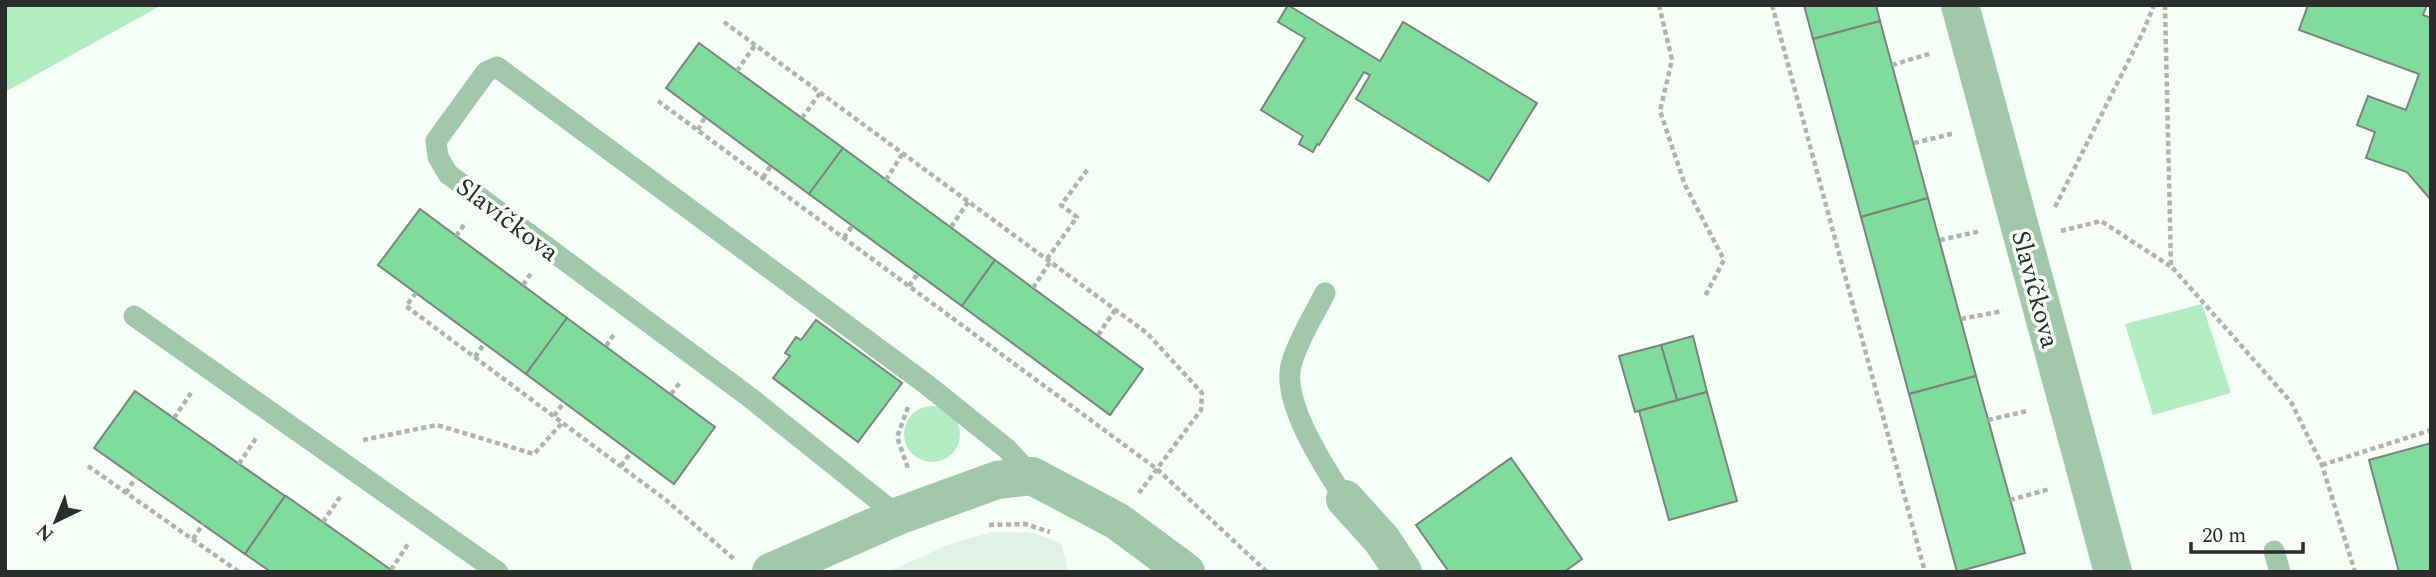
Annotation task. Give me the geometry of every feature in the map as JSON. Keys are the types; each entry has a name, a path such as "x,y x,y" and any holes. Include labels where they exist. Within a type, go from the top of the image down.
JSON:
{"street":[{"name":"Slavíčkova","path":"1960,5 2113,572"},
{"name":"Slavíčkova","path":"1032,476 1117,521 1186,572"},
{"path":"755,567 997,480 1032,476"},
{"path":"1345,499 1382,540 1403,572"}],"lane":[{"name":"Slavíčkova","path":"912,511 748,396 448,174 439,157 436,141 486,72 497,67 926,384 1007,449 1032,476"},
{"path":"1325,293 1291,364 1291,388 1297,415 1330,477 1345,499"},
{"path":"134,316 498,572"}],"path":[{"path":"1659,5 1672,60 1660,111 1685,185 1724,260 1705,296"},
{"path":"1772,5 1925,572"},
{"path":"2021,233 2050,217 2154,5"},
{"path":"2165,5 2171,266"},
{"path":"724,22 1147,333 1202,393 1201,410 1117,521"},
{"path":"737,71 755,45"},
{"path":"1892,65 1932,53"},
{"path":"802,118 820,93"},
{"path":"658,101 1157,469 1267,572"},
{"path":"698,130 705,117"},
{"path":"1914,143 1955,134"},
{"path":"886,180 903,153"},
{"path":"763,178 771,165"},
{"path":"1033,288 1077,217 1061,205 1088,169"},
{"path":"951,227 968,202"},
{"path":"2021,233 2101,221 2171,266 2291,402 2322,465 2355,572"},
{"path":"844,238 852,226"},
{"path":"1940,240 1981,232"},
{"path":"909,286 918,274"},
{"path":"416,293 406,306 755,567"},
{"path":"1098,335 1116,310"},
{"path":"1961,320 2003,311"},
{"path":"475,357 484,344"},
{"path":"912,511 908,468 897,437 906,410 926,384"},
{"path":"555,416 564,402"},
{"path":"1988,420 2027,411"},
{"path":"320,448 437,425 534,454 563,422"},
{"path":"2322,465 2431,430"},
{"path":"621,466 631,452"},
{"path":"88,466 239,572"},
{"path":"126,493 136,477"},
{"path":"2010,500 2050,489"},
{"path":"193,539 203,524"},
{"path":"976,529 989,525 1025,524 1059,534"}],"shaded area":[{"path":"992,532 1035,533 1061,544 1069,572 888,572 945,546"}],"green space":[{"path":"5,5 162,5 5,92"},
{"path":"2202,304 2231,393 2153,415 2125,324"},
{"path":"932,406 943,408 952,414 958,423 958,445 952,454 943,460 932,462 921,460 912,454 906,445 904,434 906,423 912,414 921,408"}],"building":[{"path":"1288,5 1380,61 1403,22 1537,103 1489,181 1356,99 1370,75 1364,72 1313,152 1299,144 1303,136 1261,110 1305,38 1278,22"},
{"path":"1804,5 1876,5 1880,21 1813,39"},
{"path":"2308,5 2427,5 2423,15 2431,18 2431,200 2407,172 2366,158 2375,132 2357,125 2368,96 2406,110 2419,74 2299,30"},
{"path":"1880,21 1928,198 1861,217 1813,39"},
{"path":"699,43 843,148 809,194 666,88"},
{"path":"843,148 995,260 962,306 809,194"},
{"path":"1928,198 1976,376 1909,394 1861,217"},
{"path":"420,209 567,318 526,374 378,265"},
{"path":"995,260 1143,369 1110,415 962,306"},
{"path":"567,318 715,427 674,484 526,374"},
{"path":"816,320 902,383 858,442 773,378 790,356 785,353 796,337 801,340"},
{"path":"1693,336 1707,392 1677,400 1661,345"},
{"path":"1661,345 1677,400 1635,412 1619,356"},
{"path":"1976,376 2025,553 1957,572 1909,394"},
{"path":"135,391 285,496 245,554 94,448"},
{"path":"1707,392 1737,501 1669,520 1639,411"},
{"path":"2431,443 2431,572 2399,572 2369,460"},
{"path":"1511,458 1582,559 1564,572 1449,572 1416,525"},
{"path":"285,496 394,572 271,572 245,554"}]}
